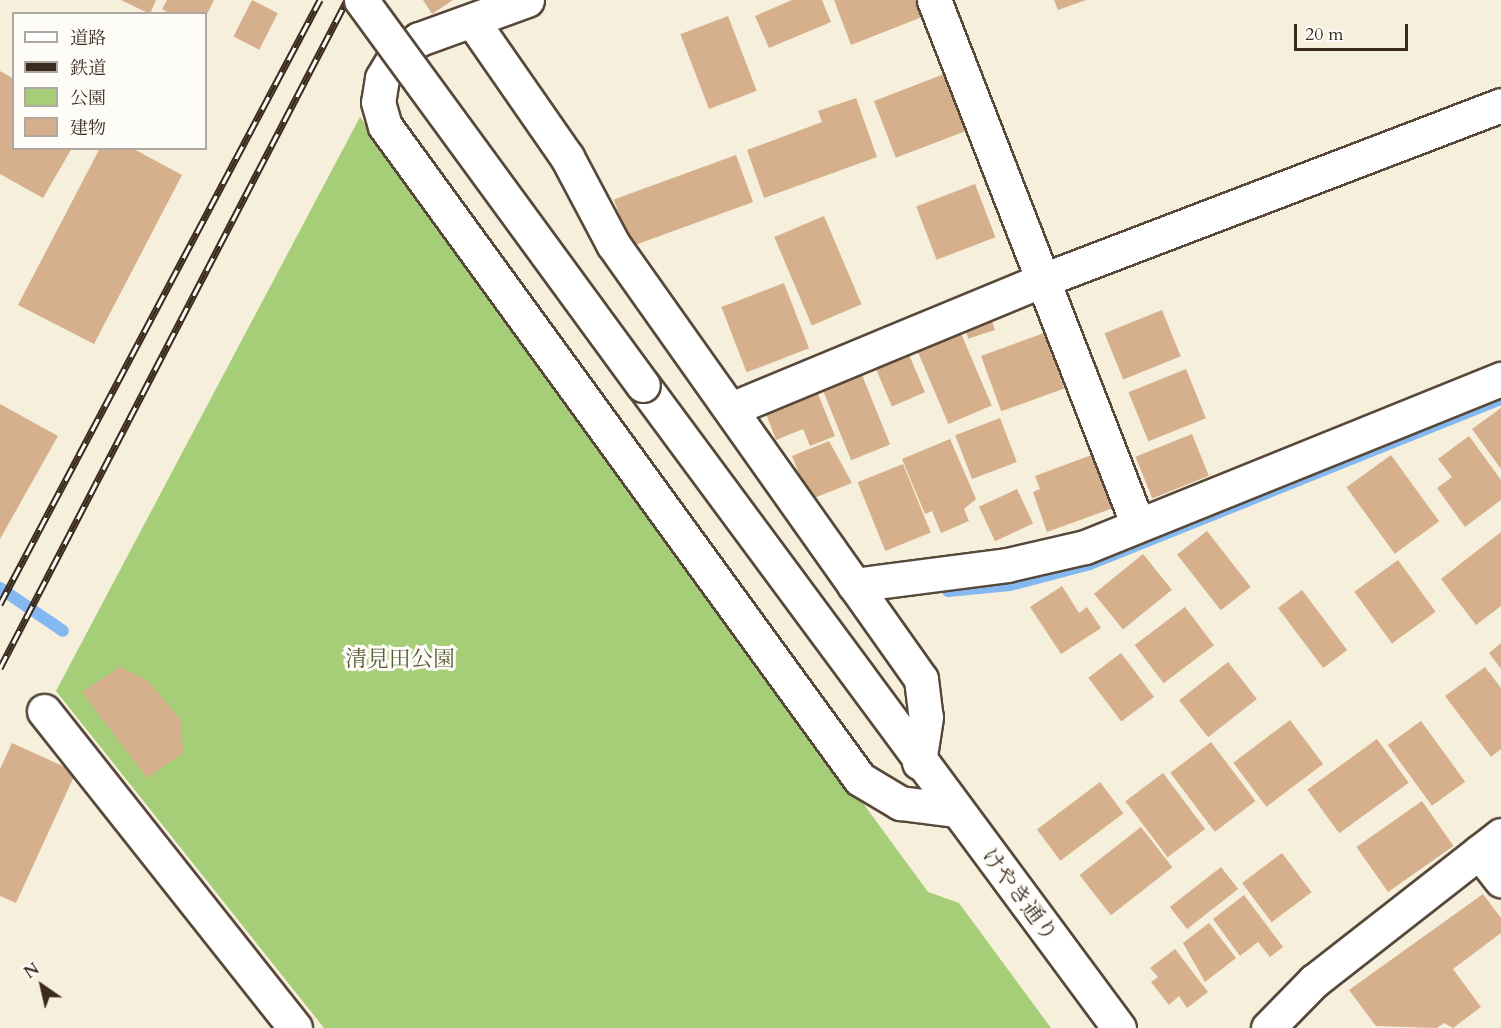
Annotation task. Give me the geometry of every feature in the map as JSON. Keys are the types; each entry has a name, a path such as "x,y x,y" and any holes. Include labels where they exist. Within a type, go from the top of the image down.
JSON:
{"street":[{"name":"けやき通り","path":"361,0 919,762 1119,1028"},
{"path":"527,0 419,39 394,58 382,78 378,102 385,126 861,779 900,803 955,810"},
{"path":"934,0 1138,525"},
{"path":"473,21 567,157 613,244 921,679 926,717 919,762"},
{"path":"731,409 1043,280 1501,105"},
{"path":"854,585 1007,565 1085,547 1501,379"},
{"path":"44,711 295,1028"},
{"path":"1268,1028 1314,981 1490,844 1501,880"}],"green space":[{"name":"清見田公園","path":"360,117 928,892 959,903 1051,1028 324,1028 56,691"}],"building":[{"path":"121,0 156,0 151,12 146,12"},
{"path":"167,0 214,0 207,14 207,12 167,12 162,9"},
{"path":"252,0 278,13 259,50 233,37"},
{"path":"423,0 453,0 432,14"},
{"path":"792,0 822,0 831,22 769,48 755,16"},
{"path":"834,0 915,0 922,17 851,45"},
{"path":"1054,0 1086,0 1058,10"},
{"path":"728,16 757,91 709,109 680,34"},
{"path":"0,71 12,78 12,150 71,150 43,198 0,174"},
{"path":"944,74 966,131 896,158 874,101"},
{"path":"856,98 877,157 764,198 747,150 822,122 818,111"},
{"path":"99,150 136,150 182,175 94,344 18,305"},
{"path":"736,155 753,202 631,246 614,199"},
{"path":"975,184 995,237 937,260 916,207"},
{"path":"824,216 862,304 812,325 774,237"},
{"path":"784,283 809,348 747,372 721,307"},
{"path":"1162,310 1181,356 1123,380 1105,333"},
{"path":"989,312 995,330 968,339 962,321"},
{"path":"960,331 992,406 948,424 917,349"},
{"path":"1044,333 1064,388 1001,411 981,356"},
{"path":"907,350 925,392 892,406 874,364"},
{"path":"1186,369 1206,418 1148,441 1129,392"},
{"path":"862,375 890,445 851,460 823,391"},
{"path":"814,384 835,436 810,446 803,429 776,440 763,406"},
{"path":"0,404 58,436 0,539"},
{"path":"1501,408 1501,469 1472,429"},
{"path":"1000,418 1017,462 972,479 955,435"},
{"path":"1192,434 1209,476 1152,499 1135,457"},
{"path":"1469,436 1501,480 1501,500 1465,527 1437,488 1452,477 1438,459"},
{"path":"950,439 976,499 964,509 969,521 941,533 932,511 925,514 902,459"},
{"path":"829,441 852,483 809,500 792,456"},
{"path":"1097,453 1116,507 1047,532 1033,492 1040,489 1035,476"},
{"path":"1391,455 1439,521 1395,554 1347,487"},
{"path":"903,464 931,533 885,551 858,482"},
{"path":"1017,489 1033,523 995,541 979,507"},
{"path":"1207,531 1251,587 1221,610 1177,554"},
{"path":"1501,532 1501,606 1476,625 1441,579"},
{"path":"1143,554 1172,590 1123,629 1094,594"},
{"path":"1398,560 1436,612 1392,644 1354,592"},
{"path":"1062,586 1079,613 1087,607 1101,628 1061,654 1030,607"},
{"path":"1302,590 1347,650 1323,668 1278,608"},
{"path":"1185,607 1214,645 1164,683 1135,645"},
{"path":"1501,643 1501,669 1489,653"},
{"path":"1121,653 1154,697 1121,722 1088,678"},
{"path":"1228,662 1257,699 1208,737 1179,700"},
{"path":"120,667 147,680 181,720 183,753 147,778 82,692"},
{"path":"1485,667 1501,688 1501,749 1491,757 1445,696"},
{"path":"1290,720 1323,764 1266,807 1233,763"},
{"path":"1421,721 1465,782 1432,806 1388,745"},
{"path":"1377,739 1409,783 1339,833 1307,790"},
{"path":"1211,742 1256,801 1215,832 1170,773"},
{"path":"12,743 76,772 16,903 0,896 0,769"},
{"path":"1163,773 1205,829 1168,857 1125,801"},
{"path":"1100,782 1123,813 1060,861 1037,830"},
{"path":"1422,801 1454,846 1388,892 1356,847"},
{"path":"1141,827 1172,867 1111,915 1080,875"},
{"path":"1282,853 1311,892 1272,922 1242,883"},
{"path":"1221,867 1238,889 1187,929 1170,907"},
{"path":"1483,894 1501,918 1501,933 1453,969 1481,1007 1453,1028 1444,1023 1437,1028 1376,1026 1349,990"},
{"path":"1244,895 1283,947 1270,957 1258,942 1240,956 1213,919"},
{"path":"1209,923 1236,958 1205,982 1183,943"},
{"path":"1175,949 1208,992 1187,1008 1179,996 1169,1005 1151,982 1158,977 1150,968"}],"waterway":[{"path":"948,591 1010,585 1090,564 1501,399"},
{"path":"0,588 63,631"}],"railway":[{"path":"0,604 320,0"},
{"path":"0,668 347,0"}]}
